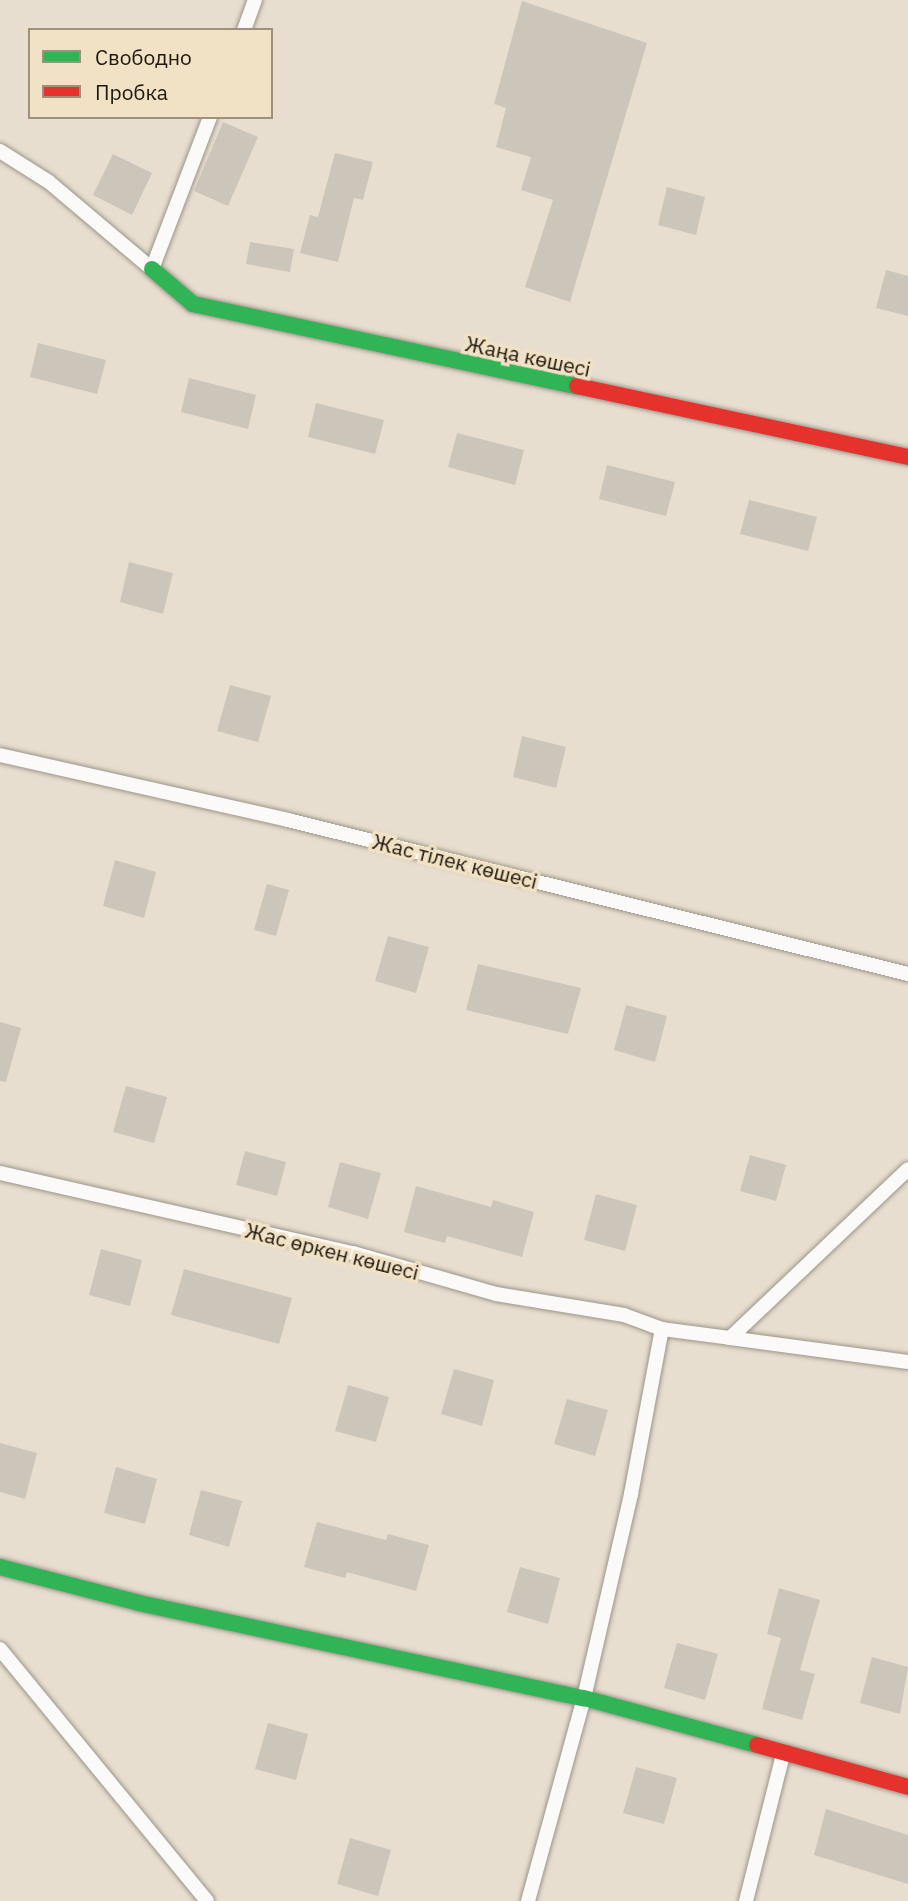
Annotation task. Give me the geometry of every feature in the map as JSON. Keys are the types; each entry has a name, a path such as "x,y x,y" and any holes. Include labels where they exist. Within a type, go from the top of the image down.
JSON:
{"street":[{"name":"Жаңа көшесі","path":"152,269 193,304 908,457"},
{"path":"0,1567 139,1603 584,1698 783,1755 908,1787"}],"lane":[{"path":"245,28 256,0"},
{"path":"0,151 49,182 152,269 210,119"},
{"name":"Жас тілек көшесі","path":"0,755 288,820 908,974"},
{"path":"730,1338 908,1169"},
{"name":"Жас өркен көшесі","path":"0,1173 353,1253 496,1294 624,1315 662,1329 908,1362"},
{"path":"528,1901 584,1698 631,1494 662,1329"},
{"path":"0,1649 207,1901"},
{"path":"746,1901 783,1755"}],"building":[{"path":"522,1 647,43 570,302 525,287 553,200 521,190 531,157 496,147 506,108 494,104"},
{"path":"223,122 258,137 228,206 194,191"},
{"path":"335,153 373,162 363,200 354,198 338,262 300,253 310,215 318,217"},
{"path":"113,154 152,173 132,215 93,195"},
{"path":"667,187 705,197 696,235 658,225"},
{"path":"250,242 294,249 290,272 246,264"},
{"path":"886,270 908,276 908,316 876,308"},
{"path":"38,343 106,360 97,394 30,377"},
{"path":"189,378 256,395 248,429 181,412"},
{"path":"316,403 384,420 375,454 308,437"},
{"path":"457,433 524,450 515,485 448,467"},
{"path":"607,465 675,482 666,516 599,499"},
{"path":"749,500 817,517 808,551 740,534"},
{"path":"129,562 173,573 163,614 120,602"},
{"path":"230,685 271,696 258,742 217,731"},
{"path":"522,736 566,747 556,788 513,777"},
{"path":"115,860 156,872 144,918 103,906"},
{"path":"267,884 289,890 276,936 254,930"},
{"path":"388,936 429,947 416,993 375,981"},
{"path":"478,964 581,988 568,1034 466,1010"},
{"path":"626,1005 667,1016 655,1062 614,1050"},
{"path":"0,1022 21,1028 6,1082 0,1081"},
{"path":"126,1086 167,1097 154,1143 113,1132"},
{"path":"245,1151 286,1162 277,1196 236,1185"},
{"path":"750,1155 786,1165 776,1201 740,1191"},
{"path":"340,1162 381,1173 368,1219 328,1207"},
{"path":"416,1186 491,1207 493,1200 534,1212 522,1257 447,1236 445,1243 404,1232"},
{"path":"596,1194 637,1205 625,1251 584,1240"},
{"path":"101,1249 142,1260 130,1306 89,1295"},
{"path":"184,1269 292,1298 279,1344 171,1315"},
{"path":"454,1369 494,1380 482,1426 441,1414"},
{"path":"348,1385 389,1397 376,1442 335,1431"},
{"path":"567,1399 608,1410 595,1456 554,1444"},
{"path":"0,1443 37,1453 25,1499 0,1492"},
{"path":"116,1467 157,1479 145,1524 104,1513"},
{"path":"201,1490 242,1501 229,1547 189,1535"},
{"path":"317,1522 386,1540 388,1534 429,1545 416,1591 347,1572 345,1578 304,1567"},
{"path":"520,1567 560,1578 548,1624 507,1612"},
{"path":"779,1588 820,1600 800,1670 815,1674 802,1720 762,1709 781,1638 767,1634"},
{"path":"677,1643 718,1654 705,1700 664,1688"},
{"path":"872,1657 908,1667 900,1714 860,1703"},
{"path":"268,1723 308,1734 296,1780 255,1769"},
{"path":"636,1767 677,1778 664,1824 623,1813"},
{"path":"826,1809 908,1835 908,1884 814,1855"},
{"path":"350,1838 391,1850 378,1896 337,1884"}],"traffic: fast":[{"path":"152,269 193,304 577,386"},
{"path":"0,1567 139,1603 584,1698 757,1745"}],"traffic: jam":[{"path":"577,386 908,457"},
{"path":"757,1745 908,1787"}]}
